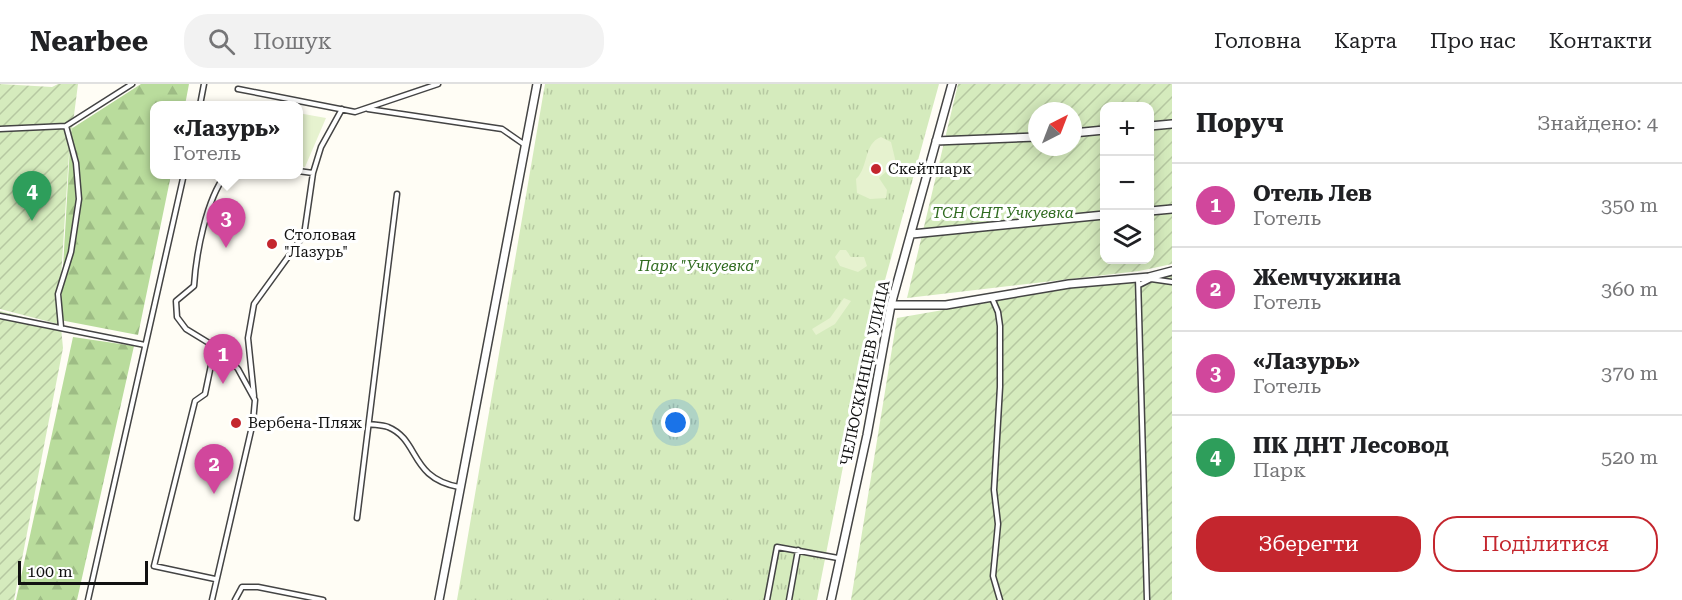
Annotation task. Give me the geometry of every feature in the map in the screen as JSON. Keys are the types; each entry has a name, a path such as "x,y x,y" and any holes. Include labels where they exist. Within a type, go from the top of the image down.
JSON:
{"street":[{"path":"439,600 537,84"},
{"name":"ЧЕЛЮСКИНЦЕВ УЛИЦА","path":"831,600 838,558 867,435 891,306 952,84"},
{"path":"1154,126 1172,124"},
{"path":"1082,132 1100,130"},
{"path":"936,141 1028,137"},
{"path":"1154,211 1172,209"},
{"path":"912,234 1100,215"},
{"path":"891,306 946,305 1069,284 1138,281 1172,271"}],"lane":[{"path":"0,129 66,126 132,84"},
{"path":"201,101 204,84"},
{"path":"303,102 355,112 438,84"},
{"path":"238,90 298,101"},
{"path":"366,108 502,129 526,146"},
{"path":"212,600 253,422 255,400 248,338 254,304 304,235 313,173 321,147 342,109"},
{"path":"61,327 58,294 71,252 80,199 76,163 66,126"},
{"path":"303,172 313,173"},
{"path":"88,600 183,179"},
{"path":"223,179 213,195 195,264 194,286 176,300 177,317 186,329 215,346 238,369 255,400"},
{"path":"357,519 397,194"},
{"path":"1147,600 1138,281 1151,279 1172,282"},
{"path":"991,296 998,312 1000,336 1000,387 994,490 998,524 993,576 1000,600"},
{"path":"0,316 145,345"},
{"path":"215,346 205,394 195,401 154,566 215,579"},
{"path":"369,424 388,427 402,437 426,474 444,484 459,487"},
{"path":"767,600 777,547 838,558"},
{"path":"789,600 798,550"},
{"path":"236,600 242,587 258,587 323,600"}],"green space":[{"path":"0,84 52,87 58,84 78,84 69,154 58,324 0,309"},
{"path":"141,84 189,84 186,101 150,101 150,179 170,179 138,335 60,320 71,129"},
{"name":"Парк \"Учкуевка\"","path":"545,84 939,84 866,349 817,600 457,600"},
{"name":"ТСН СНТ Учкуевка","path":"958,84 1172,84 1172,264 1139,271 907,298"},
{"path":"303,114 326,118 305,167 303,167"},
{"name":"Скейтпарк","path":"881,137 891,142 896,163 879,178 887,190 886,198 870,199 857,193 856,179 863,168 871,145"},
{"path":"840,250 846,250 851,257 864,257 867,266 858,272 840,266 835,257"},
{"path":"1172,270 1172,600 851,600 897,318"},
{"path":"844,298 851,301 835,324 816,335 812,329 830,318"},
{"path":"0,311 61,327 63,348 14,600 0,600"},
{"path":"73,337 134,346 77,600 16,600"}],"place":[{"name":"Скейтпарк","path":"876,169"},
{"name":"ПК ДНТ Лесовод","path":"32,221"},
{"name":"Столовая \"Лазурь\"","path":"272,244"},
{"name":"«Лазурь»","path":"226,248"},
{"name":"Отель Лев","path":"223,384"},
{"name":"Вербена-Пляж","path":"236,423"},
{"name":"Жемчужина","path":"214,494"}]}
